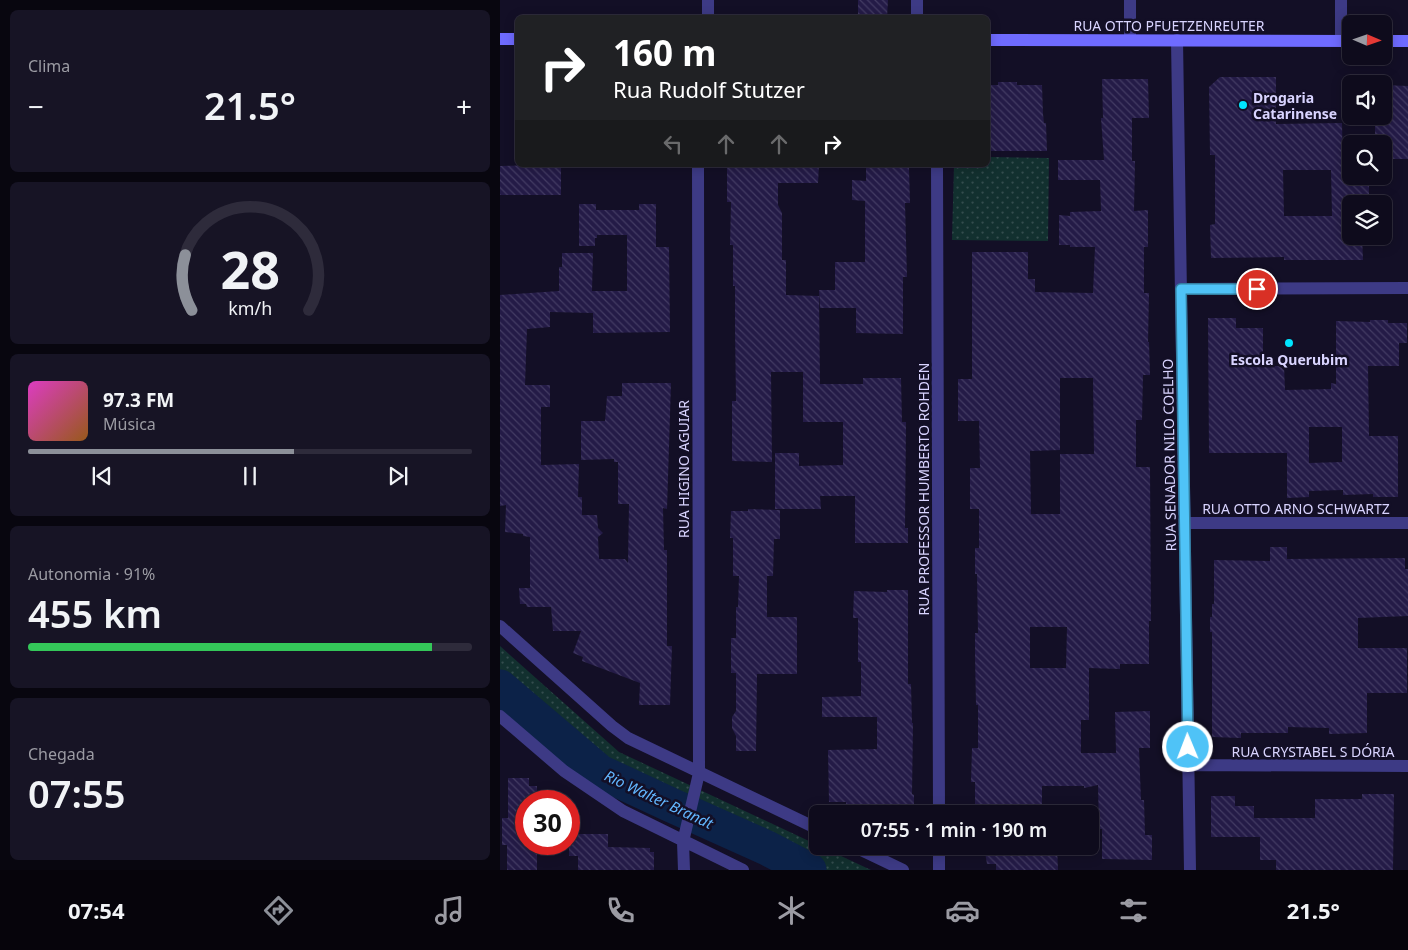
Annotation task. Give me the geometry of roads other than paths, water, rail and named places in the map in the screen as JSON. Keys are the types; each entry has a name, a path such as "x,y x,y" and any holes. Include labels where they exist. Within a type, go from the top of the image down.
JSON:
{"main road":[{"path":"500,39 515,39"},
{"name":"RUA OTTO PFUETZENREUTER","path":"990,40 1342,41"},
{"path":"1392,41 1408,41"}],"street":[{"path":"708,0 708,15"},
{"path":"917,0 917,15"},
{"path":"1130,0 1130,40"},
{"path":"1342,0 1343,15"},
{"name":"RUA SENADOR NILO COELHO","path":"1177,40 1190,870"},
{"name":"RUA HIGINO AGUIAR","path":"684,870 683,842 699,773 698,167"},
{"name":"RUA PROFESSOR HUMBERTO ROHDEN","path":"937,167 939,805"},
{"path":"1181,289 1408,288"},
{"name":"RUA OTTO ARNO SCHWARTZ","path":"1185,523 1408,523"},
{"path":"500,626 612,726 628,738 809,826"},
{"path":"500,716 564,771 623,811 743,870"},
{"name":"RUA CRYSTABEL S DÓRIA","path":"1188,765 1408,766"},
{"path":"872,855 903,870"},
{"path":"939,855 939,870"}],"waterway":[{"name":"Rio Walter Brandt","path":"500,687 600,772 767,848 809,870"}],"place":[{"name":"Drogaria Catarinense","path":"1243,105"},
{"name":"Escola Querubim","path":"1289,343"}]}
